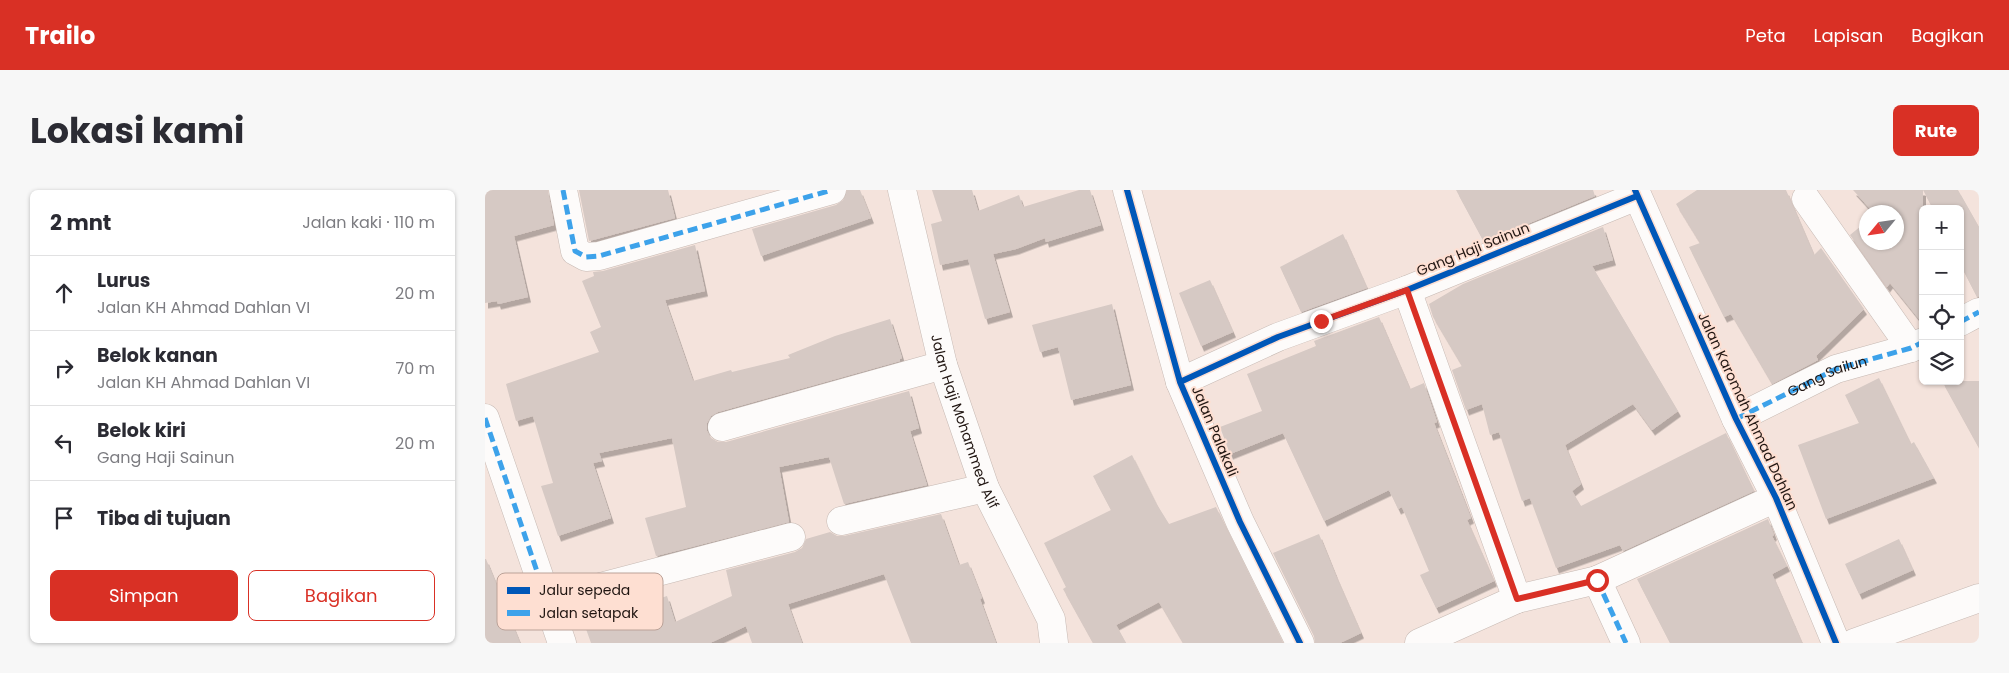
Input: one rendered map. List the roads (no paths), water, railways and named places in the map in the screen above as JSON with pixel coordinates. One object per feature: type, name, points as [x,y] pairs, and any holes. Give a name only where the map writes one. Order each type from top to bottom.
[{"type":"street","points":[[563,190],[575,251],[586,257],[599,256],[832,190]]},
{"type":"street","name":"Jalan Haji Mohammed Alif","points":[[903,190],[943,364],[985,488],[1051,619],[1054,643]]},
{"type":"street","name":"Jalan Palakali","points":[[1127,190],[1180,382],[1240,522],[1300,643]]},
{"type":"street","name":"Gang Haji Sainun","points":[[1180,382],[1278,337],[1407,290],[1636,193]]},
{"type":"street","name":"Jalan Karomah Ahmad Dahlan","points":[[1636,193],[1736,419],[1776,498],[1836,643]]},
{"type":"street","points":[[1806,200],[1917,345]]},
{"type":"street","points":[[1407,290],[1517,599]]},
{"type":"street","points":[[1964,320],[1979,312]]},
{"type":"street","name":"Gang Sailun","points":[[1736,419],[1836,369],[1917,345]]},
{"type":"street","points":[[722,427],[943,364]]},
{"type":"street","points":[[485,418],[538,573]]},
{"type":"street","points":[[841,521],[985,488]]},
{"type":"street","points":[[1419,643],[1517,599],[1597,580],[1776,498]]},
{"type":"street","points":[[654,573],[791,537]]},
{"type":"street","points":[[1597,580],[1626,643]]},
{"type":"street","points":[[1854,643],[1979,598]]},
{"type":"street","points":[[557,630],[562,643]]}]
